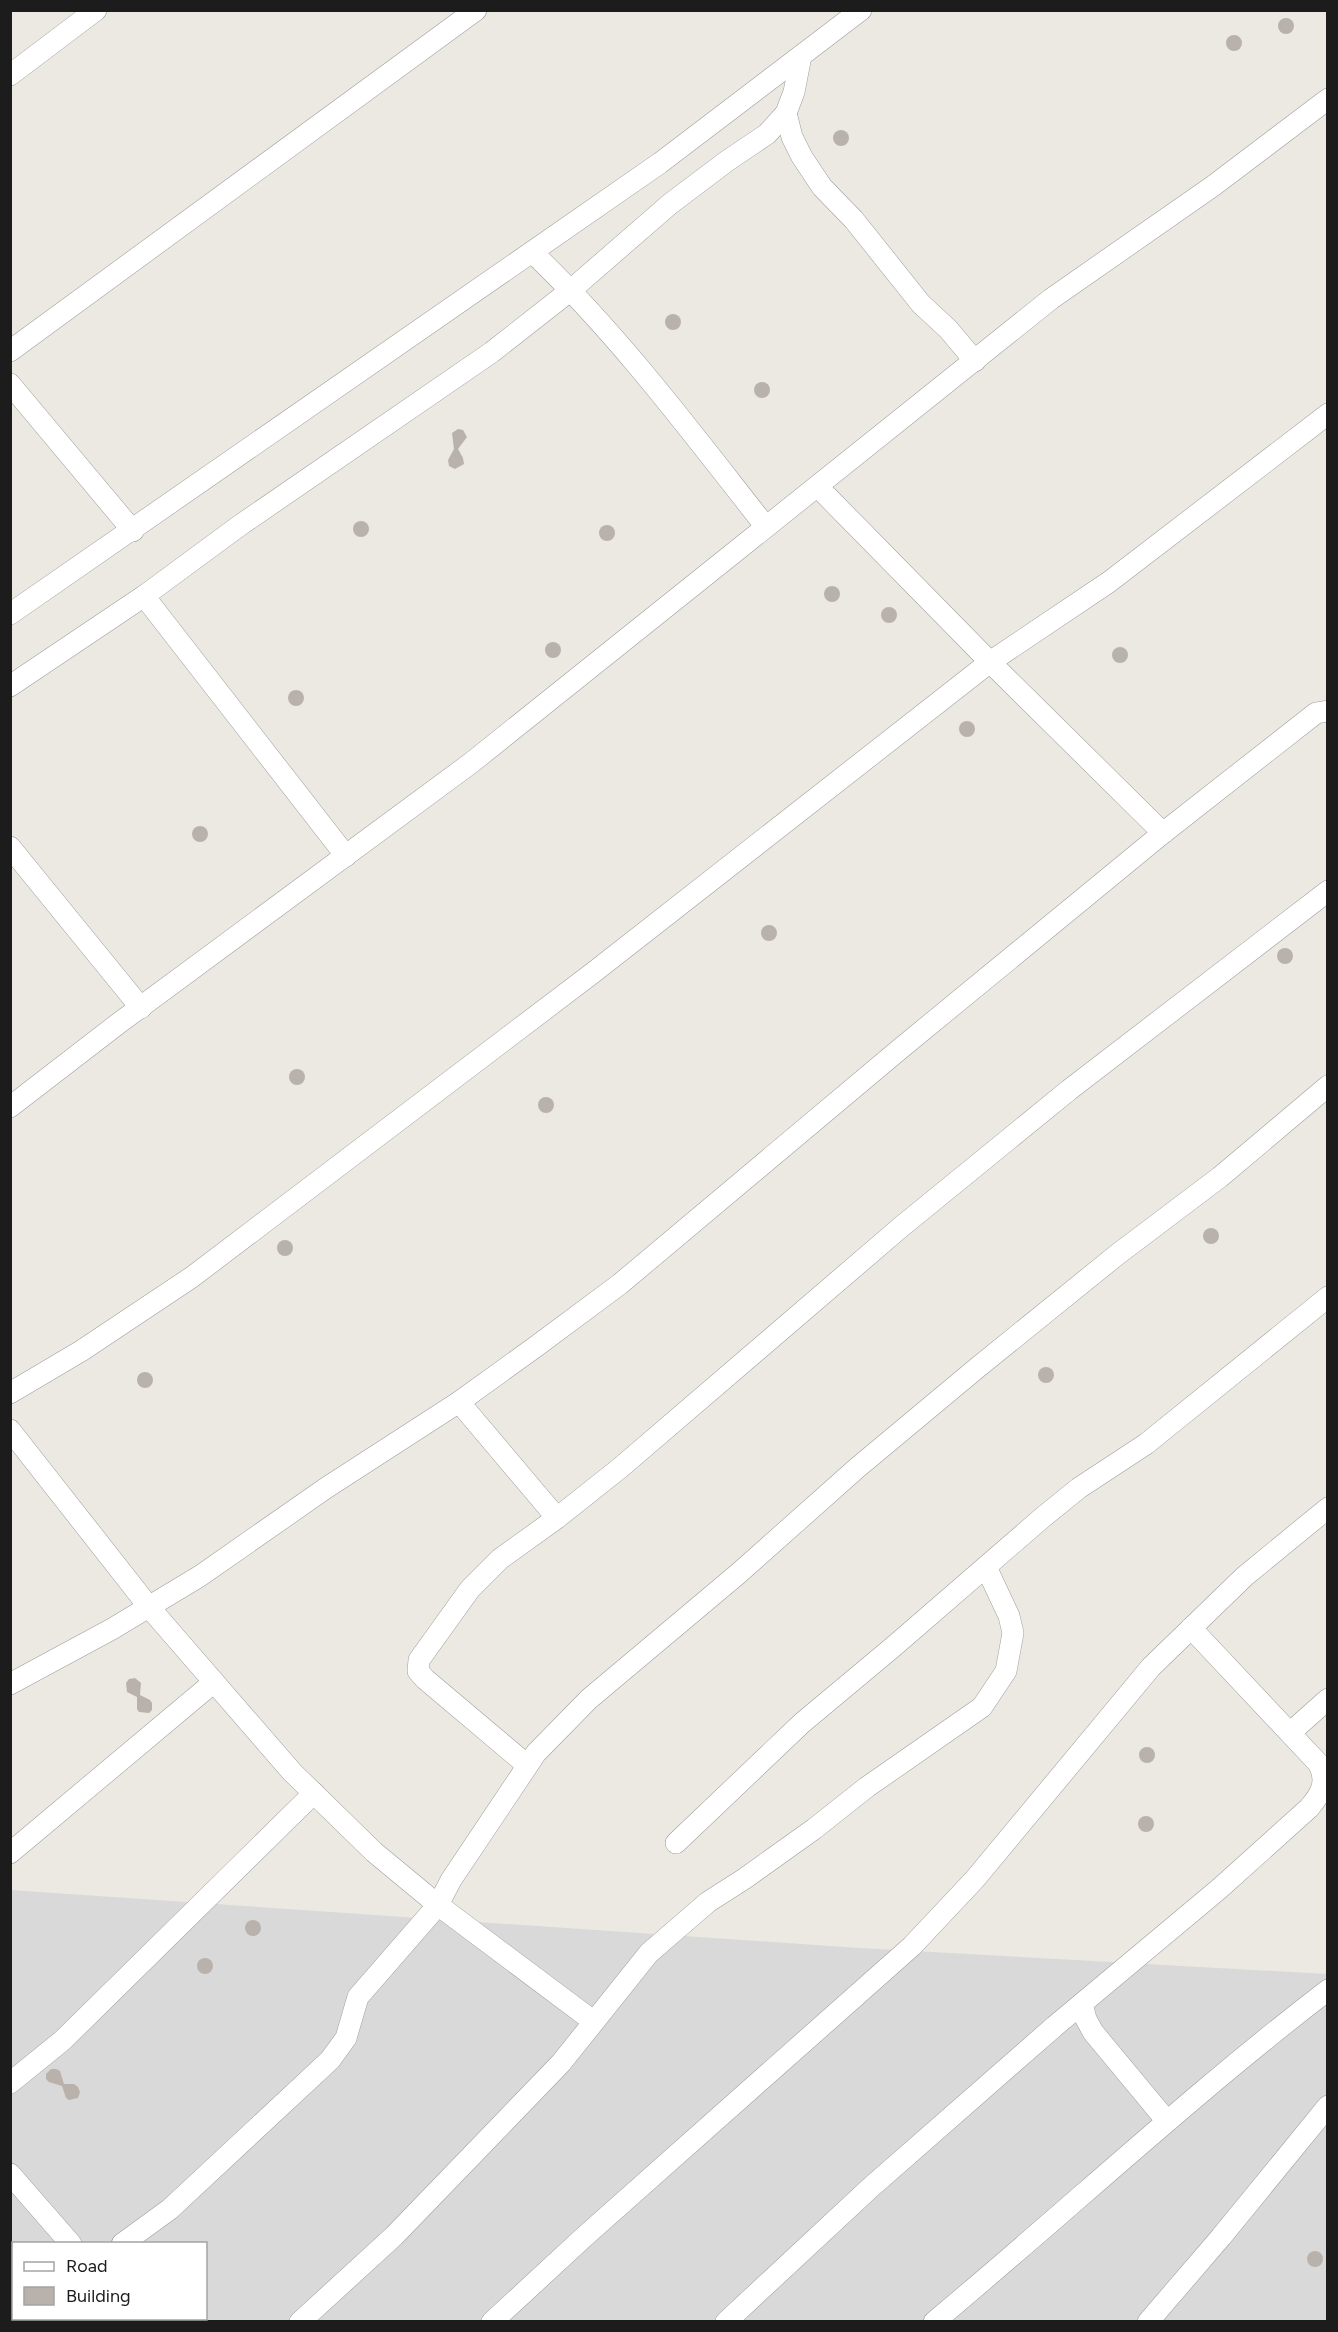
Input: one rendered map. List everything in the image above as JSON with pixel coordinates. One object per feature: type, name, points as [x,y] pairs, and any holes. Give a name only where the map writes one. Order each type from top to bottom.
[{"type":"street","points":[[10,75],[96,10]]},
{"type":"street","points":[[10,351],[476,10]]},
{"type":"street","points":[[10,614],[133,531],[660,163],[801,56],[850,14]]},
{"type":"street","points":[[10,686],[144,596],[239,526],[492,352],[571,290],[670,204],[767,134],[786,112],[794,92],[801,56]]},
{"type":"street","points":[[10,1107],[471,763],[1051,299],[1213,186],[1328,99]]},
{"type":"street","points":[[786,112],[792,137],[822,187],[854,220],[921,304],[948,329],[975,361]]},
{"type":"street","points":[[532,252],[571,290],[631,357],[766,527]]},
{"type":"street","points":[[10,384],[133,531]]},
{"type":"street","points":[[10,1393],[88,1347],[192,1277],[584,980],[990,662],[1109,582],[1328,414]]},
{"type":"street","points":[[818,487],[1163,833]]},
{"type":"street","points":[[144,596],[346,856]]},
{"type":"street","points":[[10,1684],[200,1576],[326,1488],[459,1402],[620,1284],[900,1048],[1163,833],[1316,713],[1328,711]]},
{"type":"street","points":[[10,847],[141,1008]]},
{"type":"street","points":[[527,1765],[424,1679],[418,1671],[418,1665],[451,1614],[478,1581],[500,1559],[557,1518],[628,1460],[936,1198],[1069,1090],[1328,891]]},
{"type":"street","points":[[125,2242],[170,2209],[330,2060],[346,2038],[358,1997],[438,1905],[451,1880],[527,1765],[544,1743],[588,1699],[739,1573],[857,1468],[1118,1254],[1220,1177],[1328,1086]]},
{"type":"street","points":[[676,1844],[802,1723],[1079,1488],[1146,1444],[1328,1298]]},
{"type":"street","points":[[459,1402],[557,1518]]},
{"type":"street","points":[[10,1430],[149,1607],[292,1772],[374,1852],[438,1905],[593,2021]]},
{"type":"street","points":[[492,2322],[576,2244],[912,1946],[975,1879],[1151,1667],[1245,1576],[1328,1508]]},
{"type":"street","points":[[300,2322],[394,2236],[561,2063],[649,1953],[708,1902],[982,1707],[1006,1671],[1013,1633],[1009,1616],[986,1567]]},
{"type":"street","points":[[726,2322],[870,2188],[1082,2004],[1219,1889],[1309,1808],[1320,1795],[1324,1783],[1323,1772],[1318,1763],[1191,1628]]},
{"type":"street","points":[[10,1853],[214,1682]]},
{"type":"street","points":[[1291,1732],[1328,1700]]},
{"type":"street","points":[[10,2083],[63,2040],[314,1793]]},
{"type":"street","points":[[934,2322],[1166,2120],[1271,2033],[1328,1990]]},
{"type":"street","points":[[1082,2004],[1093,2032],[1166,2120]]},
{"type":"street","points":[[1148,2322],[1328,2106]]},
{"type":"street","points":[[10,2174],[69,2242]]},
{"type":"shaded area","points":[[10,1890],[859,1948],[1327,1974],[1327,2321],[11,2321]]},
{"type":"building","points":[[1286,18],[1292,20],[1294,26],[1292,32],[1286,34],[1280,32],[1278,26],[1280,20]]},
{"type":"building","points":[[1234,35],[1240,37],[1242,43],[1240,49],[1234,51],[1228,49],[1226,43],[1228,37]]},
{"type":"building","points":[[841,130],[847,132],[849,138],[847,144],[841,146],[835,144],[833,138],[835,132]]},
{"type":"building","points":[[673,314],[679,316],[681,322],[679,328],[673,330],[667,328],[665,322],[667,316]]},
{"type":"building","points":[[762,382],[768,384],[770,390],[768,396],[762,398],[756,396],[754,390],[756,384]]},
{"type":"building","points":[[458,429],[463,430],[467,437],[458,449],[464,464],[455,469],[449,466],[448,460],[454,449],[452,433]]},
{"type":"building","points":[[361,521],[367,523],[369,529],[367,535],[361,537],[355,535],[353,529],[355,523]]},
{"type":"building","points":[[607,525],[613,527],[615,533],[613,539],[607,541],[601,539],[599,533],[601,527]]},
{"type":"building","points":[[832,586],[838,588],[840,594],[838,600],[832,602],[826,600],[824,594],[826,588]]},
{"type":"building","points":[[889,607],[895,609],[897,615],[895,621],[889,623],[883,621],[881,615],[883,609]]},
{"type":"building","points":[[553,642],[559,644],[561,650],[559,656],[553,658],[547,656],[545,650],[547,644]]},
{"type":"building","points":[[1120,647],[1126,649],[1128,655],[1126,661],[1120,663],[1114,661],[1112,655],[1114,649]]},
{"type":"building","points":[[296,690],[302,692],[304,698],[302,704],[296,706],[290,704],[288,698],[290,692]]},
{"type":"building","points":[[967,721],[973,723],[975,729],[973,735],[967,737],[961,735],[959,729],[961,723]]},
{"type":"building","points":[[200,826],[206,828],[208,834],[206,840],[200,842],[194,840],[192,834],[194,828]]},
{"type":"building","points":[[769,925],[775,927],[777,933],[775,939],[769,941],[763,939],[761,933],[763,927]]},
{"type":"building","points":[[1285,948],[1291,950],[1293,956],[1291,962],[1285,964],[1279,962],[1277,956],[1279,950]]},
{"type":"building","points":[[297,1069],[303,1071],[305,1077],[303,1083],[297,1085],[291,1083],[289,1077],[291,1071]]},
{"type":"building","points":[[546,1097],[552,1099],[554,1105],[552,1111],[546,1113],[540,1111],[538,1105],[540,1099]]},
{"type":"building","points":[[1211,1228],[1217,1230],[1219,1236],[1217,1242],[1211,1244],[1205,1242],[1203,1236],[1205,1230]]},
{"type":"building","points":[[285,1240],[291,1242],[293,1248],[291,1254],[285,1256],[279,1254],[277,1248],[279,1242]]},
{"type":"building","points":[[1046,1367],[1052,1369],[1054,1375],[1052,1381],[1046,1383],[1040,1381],[1038,1375],[1040,1369]]},
{"type":"building","points":[[145,1372],[151,1374],[153,1380],[151,1386],[145,1388],[139,1386],[137,1380],[139,1374]]},
{"type":"building","points":[[135,1678],[141,1683],[140,1695],[152,1703],[152,1710],[149,1713],[139,1712],[137,1697],[127,1692],[126,1683],[129,1679]]},
{"type":"building","points":[[1147,1747],[1153,1749],[1155,1755],[1153,1761],[1147,1763],[1141,1761],[1139,1755],[1141,1749]]},
{"type":"building","points":[[1146,1816],[1152,1818],[1154,1824],[1152,1830],[1146,1832],[1140,1830],[1138,1824],[1140,1818]]},
{"type":"building","points":[[250,1920],[256,1920],[261,1928],[259,1934],[250,1936],[245,1931],[245,1925]]},
{"type":"building","points":[[205,1958],[211,1960],[213,1966],[211,1972],[205,1974],[199,1972],[197,1966],[199,1960]]},
{"type":"building","points":[[51,2069],[60,2071],[64,2084],[74,2084],[78,2087],[80,2092],[78,2098],[69,2100],[62,2086],[46,2079],[46,2074]]},
{"type":"building","points":[[1315,2251],[1321,2253],[1323,2259],[1321,2265],[1315,2267],[1309,2265],[1307,2259],[1309,2253]]}]
